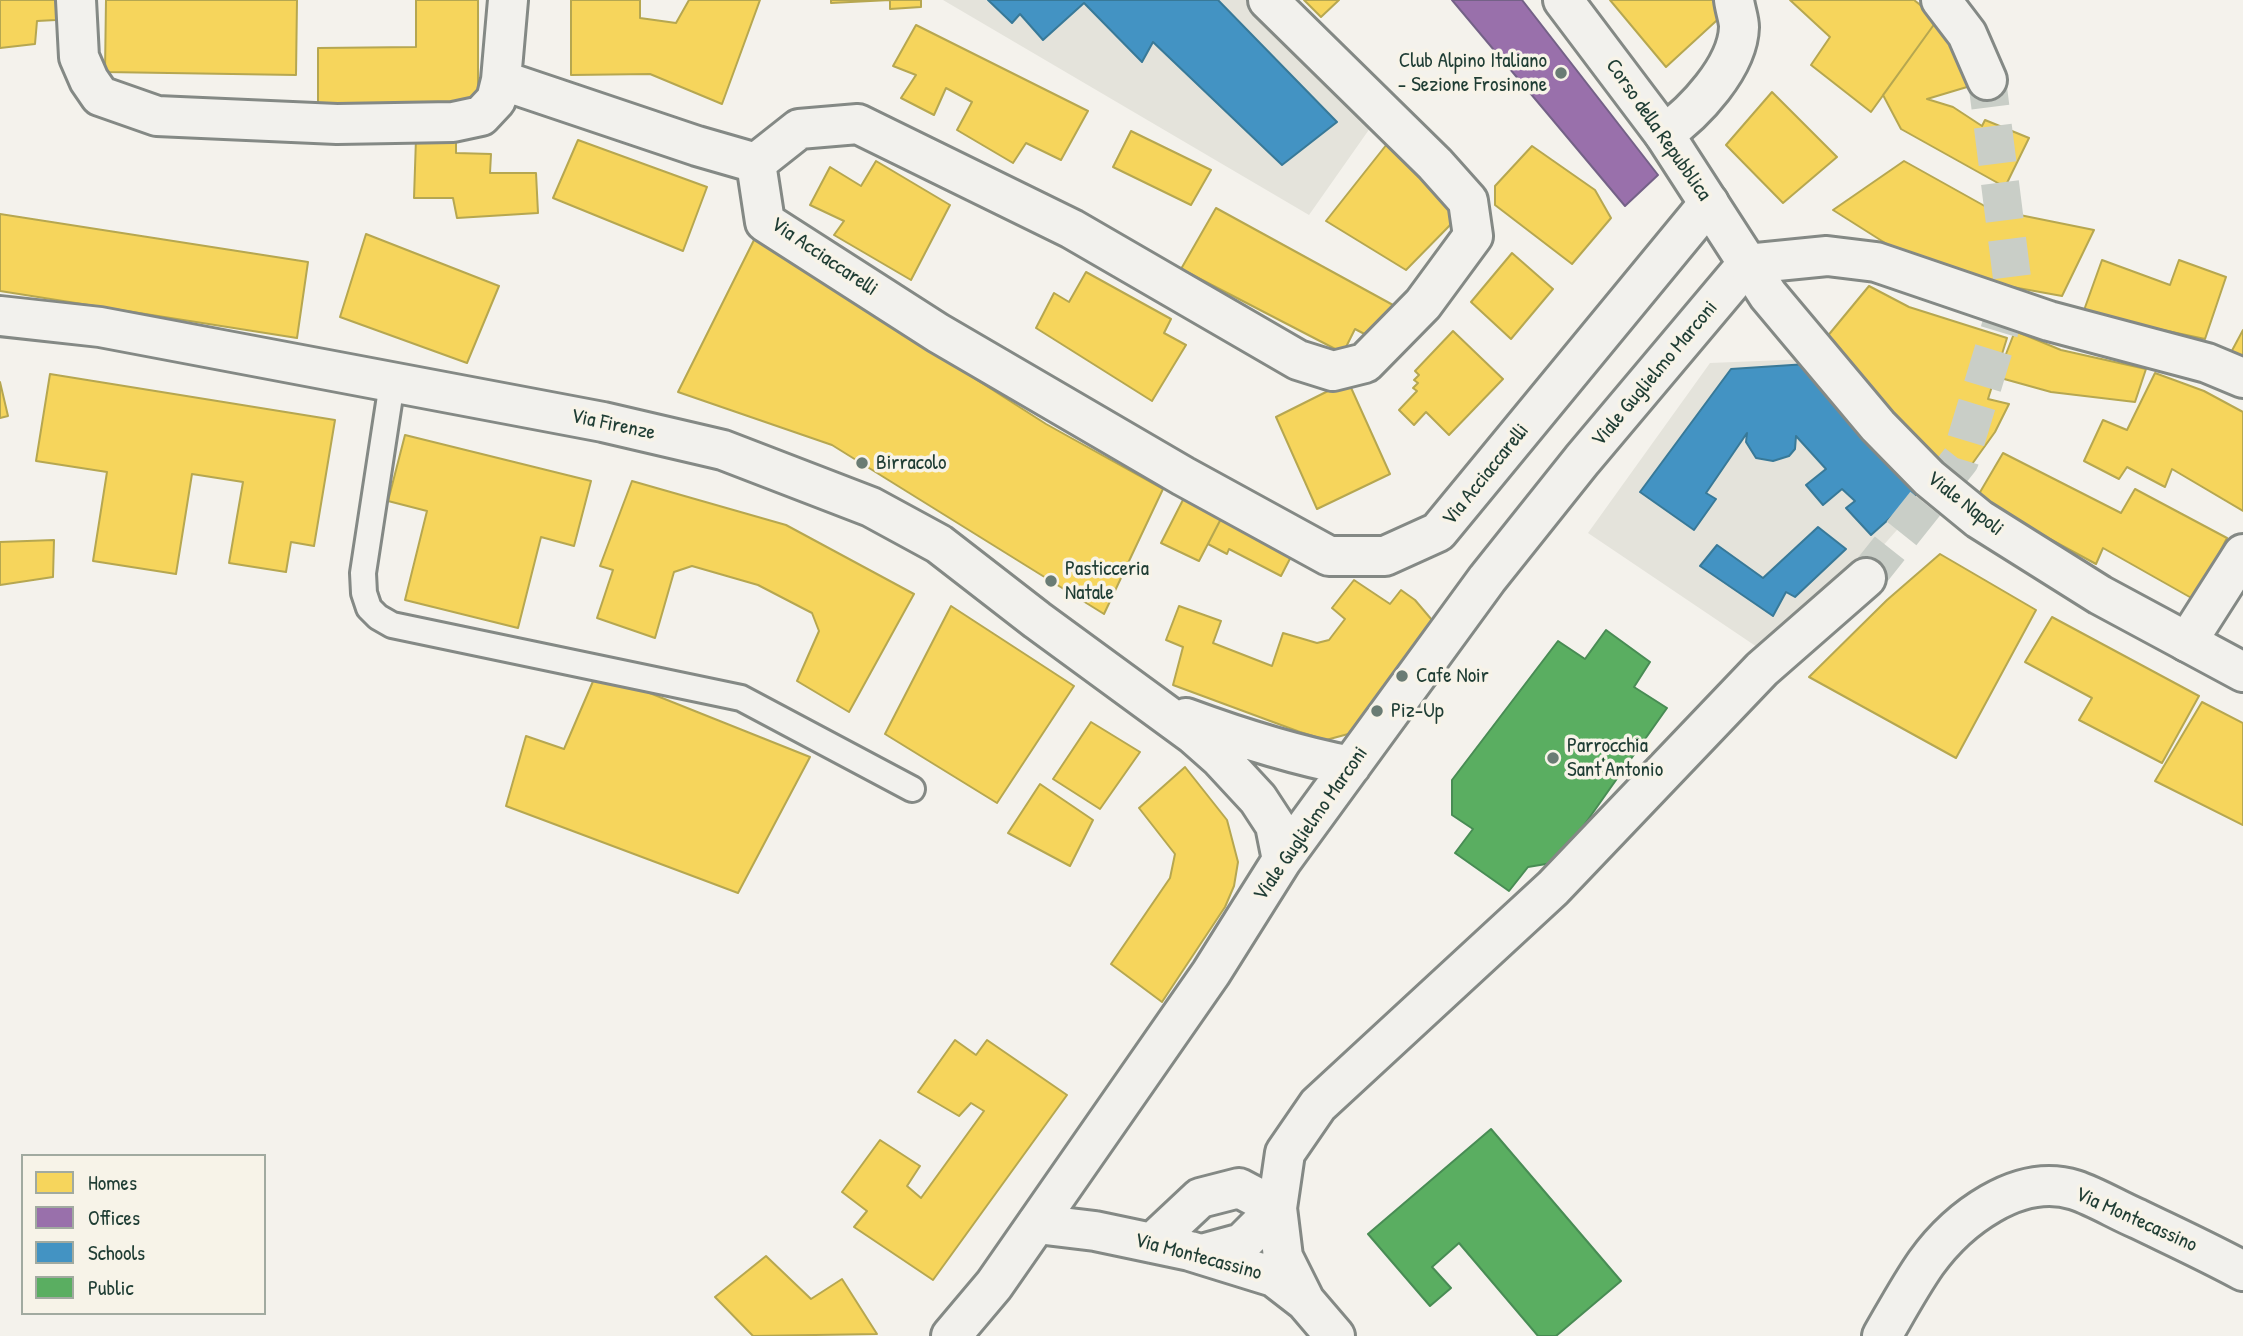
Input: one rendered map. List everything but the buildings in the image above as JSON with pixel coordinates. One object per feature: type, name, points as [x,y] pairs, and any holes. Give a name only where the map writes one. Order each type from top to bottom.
[{"type":"street","points":[[76,0],[79,57],[100,96],[157,116],[337,124],[453,122],[481,116],[496,100],[501,80],[508,0]]},
{"type":"street","points":[[501,80],[756,163],[800,129],[858,124],[1072,229],[1298,360],[1333,371],[1365,363],[1423,303],[1473,236],[1468,201],[1435,164],[1268,0]]},
{"type":"street","name":"Corso della Repubblica","points":[[1563,0],[1664,134],[1747,264]]},
{"type":"street","points":[[1664,134],[1683,120],[1703,99],[1733,52],[1739,28],[1734,0]]},
{"type":"street","points":[[1941,0],[1967,34],[1987,80]]},
{"type":"street","name":"Via Acciaccarelli","points":[[756,163],[765,222],[938,333],[1183,476],[1329,556],[1385,556],[1438,532],[1709,203]]},
{"type":"street","points":[[1747,264],[1827,256],[1876,262],[2049,321],[2207,363],[2243,378]]},
{"type":"street","name":"Viale Napoli","points":[[1747,264],[1768,295],[1870,416],[1929,478],[1979,519],[2100,595],[2243,672]]},
{"type":"street","name":"Viale Guglielmo Marconi","points":[[951,1336],[994,1285],[1211,973],[1282,860],[1487,579],[1582,460],[1747,264]]},
{"type":"street","name":"Via Firenze","points":[[0,316],[100,327],[603,422],[723,450],[871,507],[939,544],[1157,708]]},
{"type":"street","points":[[2187,642],[2243,554]]},
{"type":"street","points":[[1306,1300],[1283,1257],[1277,1208],[1284,1153],[1318,1105],[1553,888],[1762,669],[1866,578]]},
{"type":"street","points":[[1157,708],[1263,745],[1310,758],[1351,765]]},
{"type":"street","points":[[1157,708],[1220,758],[1258,799],[1275,825],[1282,860]]},
{"type":"street","name":"Via Montecassino","points":[[1882,1336],[1926,1263],[1953,1233],[1985,1206],[2016,1192],[2045,1187],[2073,1190],[2199,1247],[2243,1271]]},
{"type":"street","points":[[1152,1243],[1200,1198],[1239,1188],[1277,1208]]},
{"type":"street","points":[[1202,1254],[1242,1243],[1277,1208]]},
{"type":"street","name":"Via Montecassino","points":[[1037,1223],[1202,1254],[1273,1277],[1306,1300],[1335,1336]]},
{"type":"lane","points":[[392,383],[363,573],[364,593],[369,608],[378,617],[392,625],[424,633],[582,663],[741,698],[912,789]]},
{"type":"shaded area","points":[[943,0],[1286,0],[1387,104],[1309,215]]},
{"type":"shaded area","points":[[1808,359],[1927,496],[1850,583],[1763,651],[1588,533],[1710,363]]},
{"type":"tunnel","points":[[1866,578],[1960,460],[2013,286],[1987,80]]},
{"type":"place","name":"Club Alpino Italiano - Sezione Frosinone","points":[[1561,73]]},
{"type":"place","name":"Birracolo","points":[[862,463]]},
{"type":"place","name":"Pasticceria Natale","points":[[1051,581]]},
{"type":"place","name":"Cafe Noir","points":[[1402,676]]},
{"type":"place","name":"Piz-Up","points":[[1377,711]]},
{"type":"place","name":"Parrocchia Sant'Antonio","points":[[1553,758]]}]
